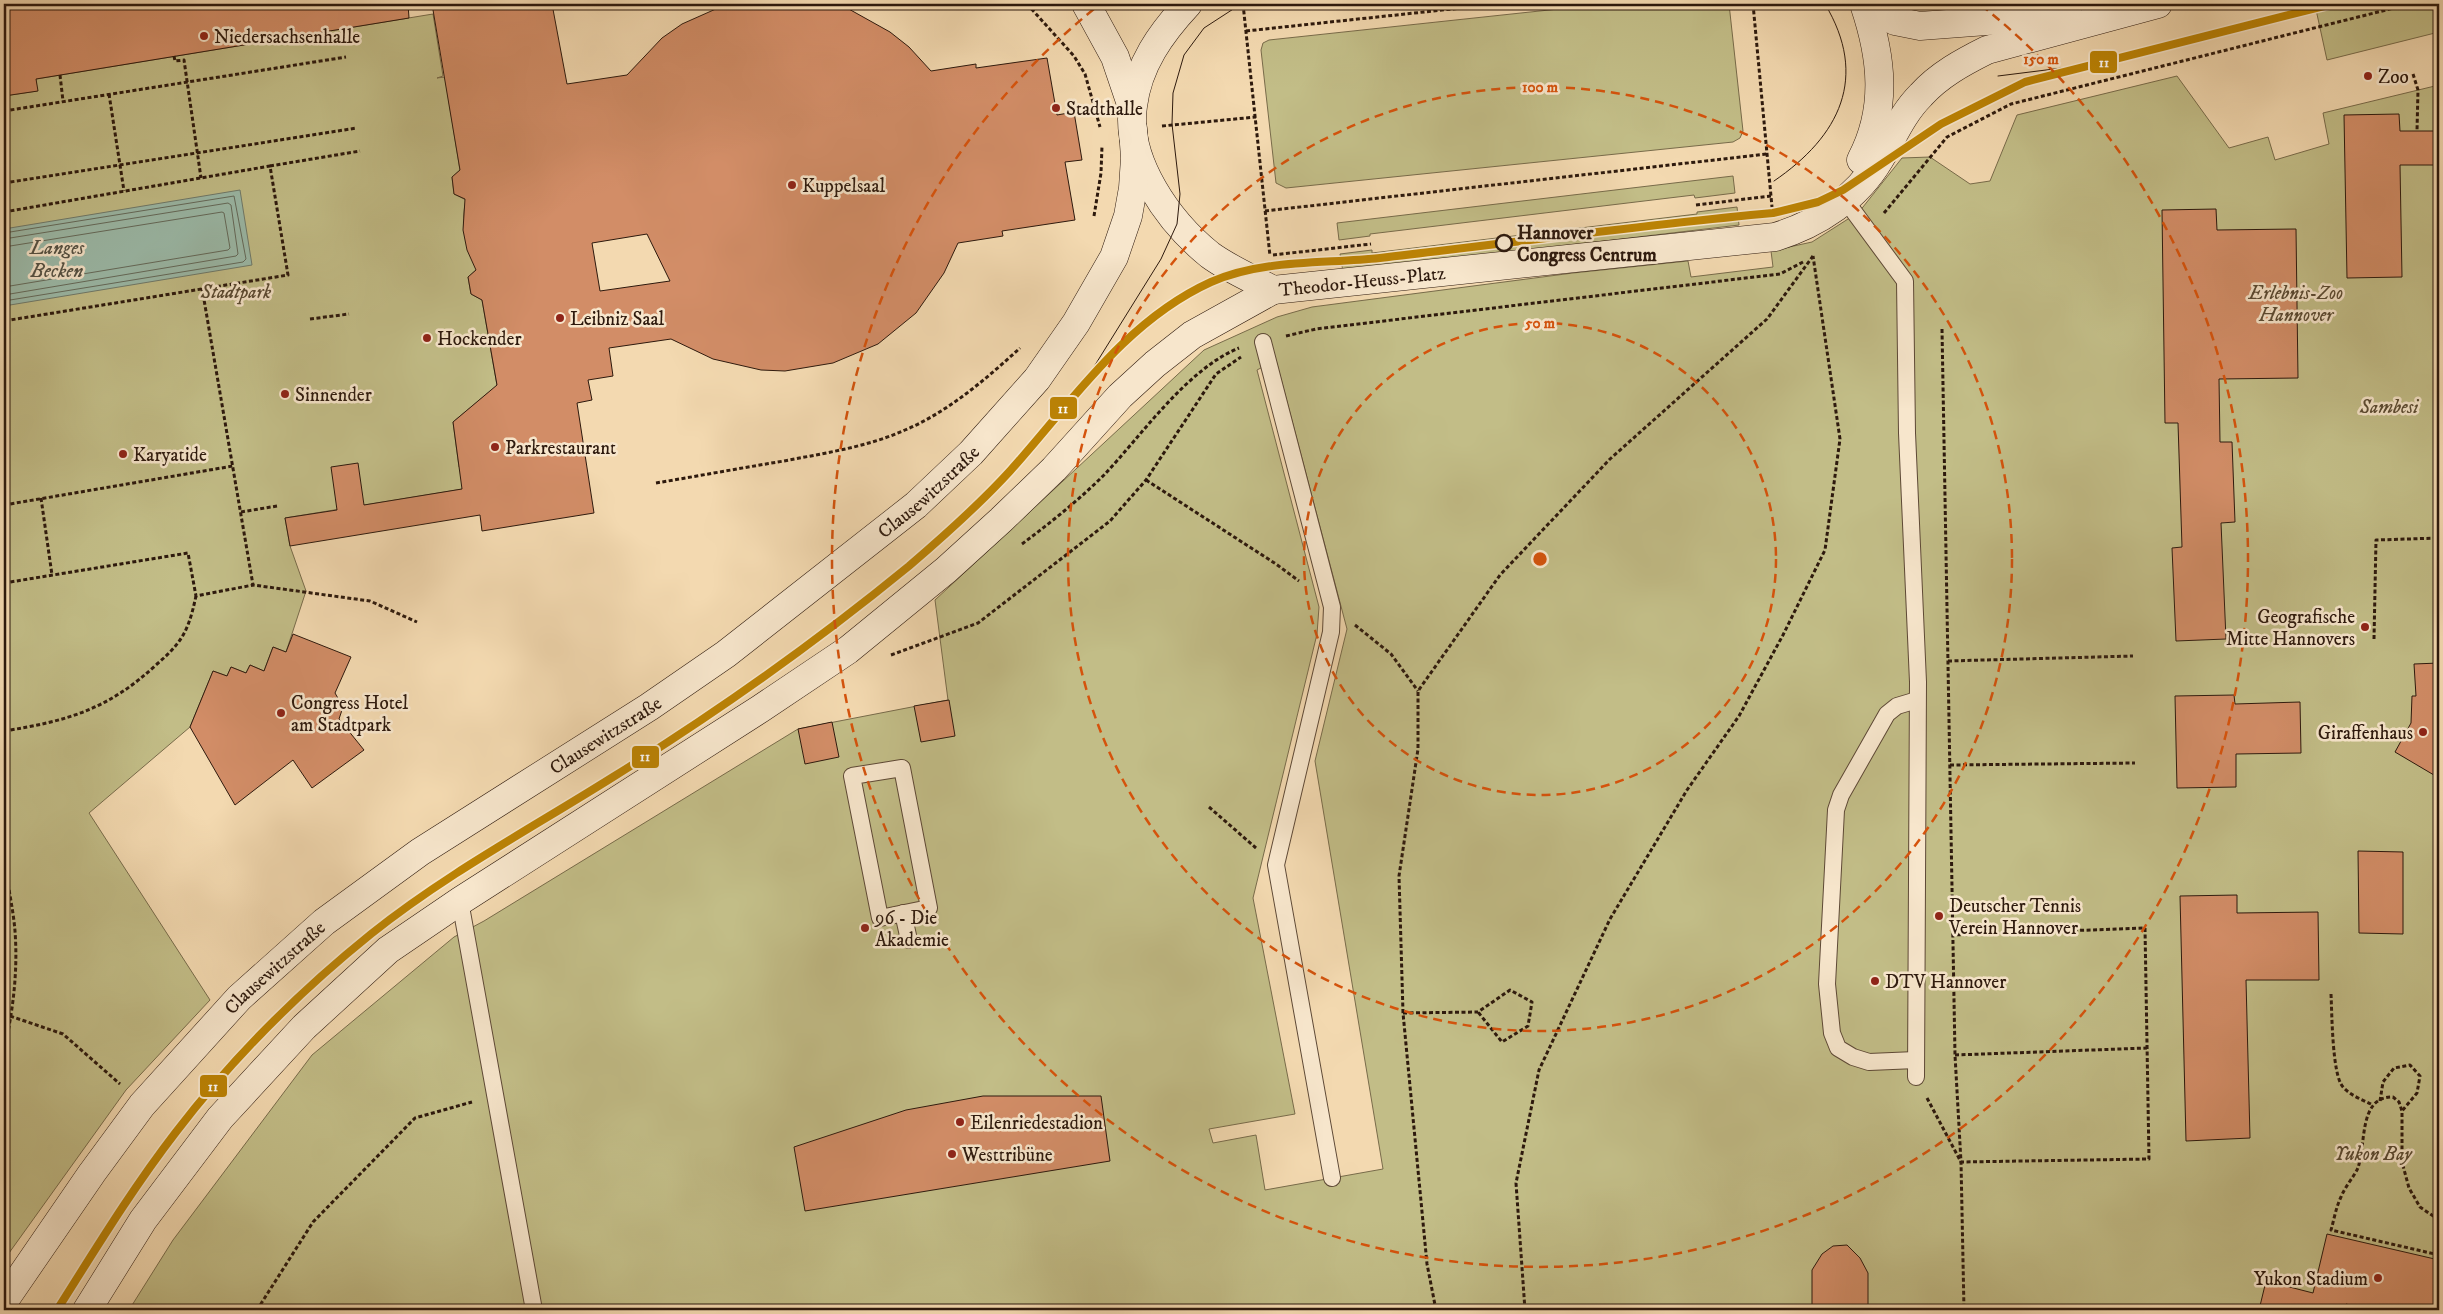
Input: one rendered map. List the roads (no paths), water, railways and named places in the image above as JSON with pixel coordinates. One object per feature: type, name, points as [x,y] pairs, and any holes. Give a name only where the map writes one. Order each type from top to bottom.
[{"type":"street","points":[[1086,4],[1115,57],[1133,118]]},
{"type":"street","name":"Theodor-Heuss-Platz","points":[[1188,4],[1156,42],[1137,84],[1133,118],[1140,158],[1149,182],[1177,224],[1211,255],[1273,290],[1775,237],[1794,231],[1846,200],[1873,170],[1904,115],[1921,94],[1963,62],[1987,50],[2132,10]]},
{"type":"street","name":"Theodor-Heuss-Platz","points":[[1864,4],[1895,21],[1920,26],[2132,10]]},
{"type":"street","name":"Theodor-Heuss-Platz","points":[[1810,223],[1823,212],[1850,180],[1867,149],[1878,112],[1881,88],[1879,56],[1864,4]]},
{"type":"street","points":[[2132,10],[2158,4]]},
{"type":"street","name":"Clausewitzstraße","points":[[4,1301],[92,1173],[142,1105],[239,998],[324,922],[420,852],[649,707],[726,654],[916,505],[971,453],[1037,379],[1081,315],[1114,257],[1128,216],[1133,188],[1135,158],[1133,118]]},
{"type":"street","points":[[87,1310],[143,1220],[226,1111],[304,1027],[388,950],[460,901],[760,709],[848,650],[933,581],[1001,520],[1054,469],[1120,396],[1155,364],[1192,335],[1273,290]]},
{"type":"lane","points":[[1846,200],[1905,281],[1907,433],[1917,700],[1916,1077]]},
{"type":"lane","points":[[1270,340],[1332,607],[1331,632],[1276,864],[1332,1178]]},
{"type":"lane","points":[[1916,1060],[1869,1062],[1853,1057],[1838,1048],[1832,1034],[1827,984],[1834,827],[1841,795],[1887,714],[1896,706],[1917,700]]},
{"type":"lane","points":[[902,768],[929,908],[904,913],[880,918],[852,776],[902,768]]},
{"type":"lane","points":[[460,901],[534,1310]]},
{"type":"lane","points":[[904,913],[909,940]]},
{"type":"water","name":"Langes Becken","points":[[240,190],[252,265],[4,306],[4,229]]},
{"type":"tram line","points":[[1082,386],[1161,259],[1177,224],[1180,194],[1172,124],[1173,93],[1184,55],[1204,28],[1241,4]]},
{"type":"tram line","points":[[1774,181],[1816,145],[1831,124],[1841,103],[1846,80],[1845,56],[1838,31],[1825,4]]},
{"type":"tram line","points":[[1998,76],[2094,64]]},
{"type":"place","name":"Niedersachsenhalle","points":[[204,36]]},
{"type":"place","name":"Zoo","points":[[2368,76]]},
{"type":"place","name":"Stadthalle","points":[[1056,108]]},
{"type":"place","name":"Kuppelsaal","points":[[792,185]]},
{"type":"place","name":"Hannover Congress Centrum","points":[[1504,243]]},
{"type":"place","name":"Leibniz Saal","points":[[560,318]]},
{"type":"place","name":"Hockender","points":[[427,338]]},
{"type":"place","name":"Sinnender","points":[[285,394]]},
{"type":"place","name":"Parkrestaurant","points":[[495,447]]},
{"type":"place","name":"Karyatide","points":[[123,454]]},
{"type":"place","name":"Geografische Mitte Hannovers","points":[[2365,627]]},
{"type":"place","name":"Congress Hotel am Stadtpark","points":[[281,713]]},
{"type":"place","name":"Giraffenhaus","points":[[2423,732]]},
{"type":"place","name":"Deutscher Tennis Verein Hannover","points":[[1939,916]]},
{"type":"place","name":"96 - Die Akademie","points":[[865,928]]},
{"type":"place","name":"DTV Hannover","points":[[1875,981]]},
{"type":"place","name":"Eilenriedestadion","points":[[960,1122]]},
{"type":"place","name":"Westtribüne","points":[[952,1154]]},
{"type":"place","name":"Yukon Stadium","points":[[2378,1278]]},
{"type":"park label","name":"Stadtpark","points":[[236,291]]},
{"type":"park label","name":"Erlebnis-Zoo Hannover","points":[[2296,303]]},
{"type":"park label","name":"Sambesi","points":[[2389,406]]},
{"type":"park label","name":"Yukon Bay","points":[[2373,1153]]}]
